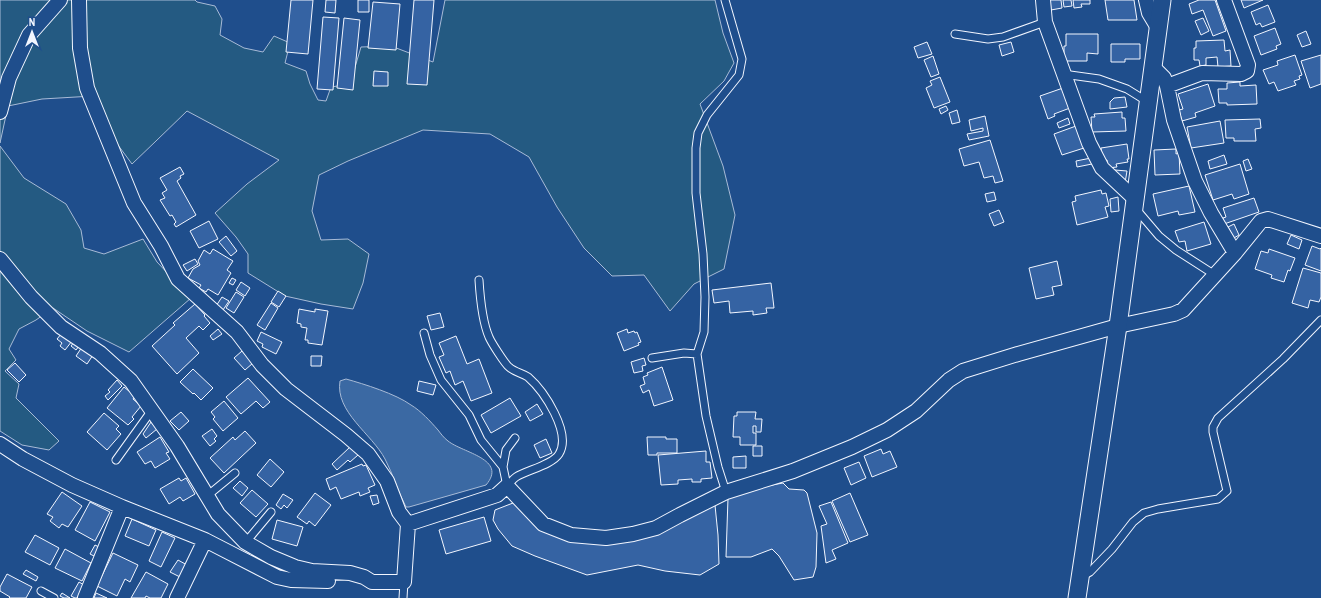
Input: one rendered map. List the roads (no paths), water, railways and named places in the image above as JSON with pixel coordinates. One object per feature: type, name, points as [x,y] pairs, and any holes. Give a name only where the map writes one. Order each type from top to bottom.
[{"type":"street","points":[[0,112],[9,78],[30,35],[60,0]]},
{"type":"street","points":[[0,444],[24,460],[72,485],[122,507],[205,540],[276,577],[291,580],[404,582],[408,524],[399,512],[387,481],[368,454],[346,435],[286,389],[262,365],[237,332],[178,279],[161,246],[134,203],[87,88],[80,48],[80,0]]},
{"type":"street","points":[[1043,0],[1045,22],[1089,143],[1102,168],[1134,203]]},
{"type":"street","points":[[1146,0],[1149,13],[1158,28]]},
{"type":"street","points":[[1077,598],[1118,326],[1162,0]]},
{"type":"street","points":[[1167,86],[1202,73],[1241,74],[1247,71],[1248,65],[1224,0]]},
{"type":"street","points":[[1153,67],[1164,78],[1167,86],[1174,120],[1195,180],[1211,213],[1235,253]]},
{"type":"street","points":[[408,524],[497,495],[507,486],[543,524],[571,535],[606,538],[633,534],[656,528],[726,492],[793,471],[852,447],[887,430],[916,411],[949,380],[963,371],[1118,326],[1174,314],[1183,310],[1235,253],[1261,221],[1268,219],[1321,236]]},
{"type":"street","points":[[0,259],[31,297],[61,327],[100,353],[131,381],[153,410],[177,446],[218,514],[245,542],[270,557],[295,567],[312,571],[350,573],[364,577],[372,582]]},
{"type":"street","points":[[85,598],[122,507]]},
{"type":"street","points":[[177,598],[205,540]]},
{"type":"lane","points":[[725,0],[742,59],[739,75],[707,115],[698,133],[696,148],[696,193],[703,254],[705,297],[704,332],[697,354],[706,416],[718,468],[726,492]]},
{"type":"lane","points":[[955,34],[988,39],[1003,37],[1045,22]]},
{"type":"lane","points":[[1063,74],[1099,79],[1127,89],[1148,102]]},
{"type":"lane","points":[[1134,203],[1160,236],[1176,250],[1215,275]]},
{"type":"lane","points":[[479,280],[481,308],[488,336],[508,367],[527,376],[545,395],[562,435],[562,447],[558,456],[516,477],[507,486]]},
{"type":"lane","points":[[1080,578],[1090,572],[1133,522],[1144,513],[1158,508],[1218,499],[1227,491],[1213,427],[1218,418],[1283,359],[1321,320]]},
{"type":"lane","points":[[424,334],[430,355],[441,380],[469,415],[480,440],[503,467]]},
{"type":"lane","points":[[652,358],[684,353],[697,354]]},
{"type":"lane","points":[[116,460],[153,410]]},
{"type":"lane","points":[[507,486],[503,467],[506,450],[515,438]]},
{"type":"lane","points":[[207,496],[235,473]]},
{"type":"lane","points":[[245,542],[271,512]]},
{"type":"lane","points":[[403,598],[404,582]]},
{"type":"lane","points":[[41,591],[54,598]]}]
